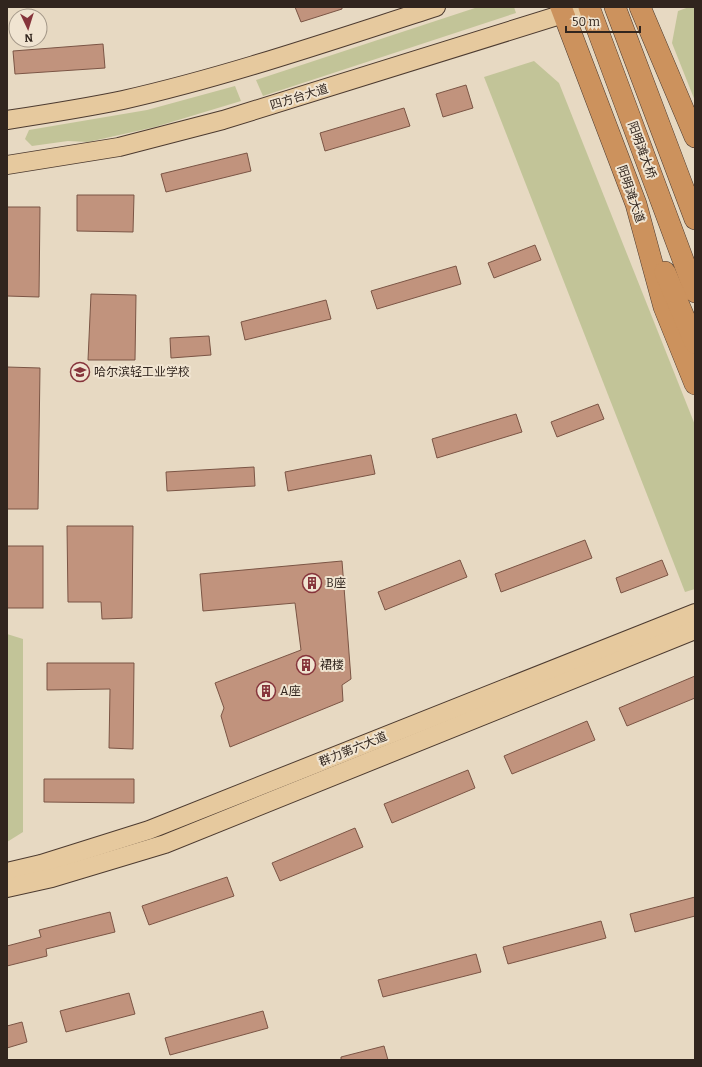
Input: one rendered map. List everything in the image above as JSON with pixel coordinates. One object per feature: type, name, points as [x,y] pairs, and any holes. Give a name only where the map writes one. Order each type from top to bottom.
[{"type":"highway","name":"阳明滩大桥","points":[[588,7],[687,297]]},
{"type":"highway","name":"阳明滩大桥","points":[[615,7],[695,219]]},
{"type":"highway","points":[[640,7],[695,147]]},
{"type":"highway","name":"阳明滩大道","points":[[562,11],[636,204],[664,307],[695,384]]},
{"type":"highway","points":[[677,98],[695,137]]},
{"type":"highway","points":[[636,204],[687,297],[695,343]]},
{"type":"main road","points":[[7,120],[62,112],[123,100],[197,81],[284,56],[436,7]]},
{"type":"main road","name":"四方台大道","points":[[7,165],[119,147],[224,120],[562,11],[588,7]]},
{"type":"main road","name":"群力第六大道","points":[[7,872],[41,864],[149,830],[695,613]]},
{"type":"main road","name":"群力第六大道","points":[[7,888],[52,878],[165,844],[695,630]]},
{"type":"green space","points":[[478,7],[514,7],[516,13],[263,96],[256,80]]},
{"type":"green space","points":[[689,7],[695,7],[695,101],[672,43],[678,11]]},
{"type":"green space","points":[[534,61],[559,83],[695,425],[695,589],[685,592],[484,77]]},
{"type":"green space","points":[[235,86],[241,101],[155,127],[88,142],[68,141],[32,146],[25,139],[29,130],[147,110]]},
{"type":"green space","points":[[7,634],[23,639],[23,832],[7,842]]},
{"type":"building","points":[[295,7],[342,7],[342,9],[301,22]]},
{"type":"building","points":[[103,44],[105,68],[15,74],[13,51]]},
{"type":"building","points":[[466,85],[473,108],[443,117],[436,94]]},
{"type":"building","points":[[404,108],[410,126],[325,151],[320,133]]},
{"type":"building","points":[[247,153],[251,171],[166,192],[161,174]]},
{"type":"building","points":[[77,195],[134,195],[133,232],[77,231]]},
{"type":"building","points":[[7,207],[40,207],[39,297],[7,296]]},
{"type":"building","points":[[535,245],[541,260],[494,278],[488,263]]},
{"type":"building","points":[[456,266],[461,284],[377,309],[371,291]]},
{"type":"building","points":[[91,294],[136,295],[135,360],[88,360]]},
{"type":"building","points":[[326,300],[331,319],[245,340],[241,322]]},
{"type":"building","points":[[209,336],[211,355],[171,358],[170,338]]},
{"type":"building","points":[[7,367],[40,368],[38,509],[7,509]]},
{"type":"building","points":[[598,404],[604,419],[557,437],[551,422]]},
{"type":"building","points":[[516,414],[522,432],[437,458],[432,439]]},
{"type":"building","points":[[371,455],[375,474],[288,491],[285,472]]},
{"type":"building","points":[[254,467],[255,486],[167,491],[166,472]]},
{"type":"building","points":[[67,526],[133,526],[132,618],[102,619],[101,602],[68,602]]},
{"type":"building","points":[[585,540],[592,558],[501,592],[495,574]]},
{"type":"building","points":[[7,546],[43,546],[43,608],[7,608]]},
{"type":"building","points":[[460,560],[467,577],[385,610],[378,592]]},
{"type":"building","points":[[662,560],[668,575],[621,593],[616,578]]},
{"type":"building","name":"裙楼","points":[[342,561],[351,679],[342,685],[343,701],[230,747],[221,716],[224,708],[215,683],[301,650],[295,603],[203,611],[200,574]]},
{"type":"building","points":[[47,663],[134,663],[133,749],[109,748],[110,689],[47,690]]},
{"type":"building","points":[[695,676],[695,698],[627,726],[619,708]]},
{"type":"building","points":[[587,721],[595,740],[512,774],[504,756]]},
{"type":"building","points":[[468,770],[475,788],[392,823],[384,804]]},
{"type":"building","points":[[44,779],[134,779],[134,803],[44,802]]},
{"type":"building","points":[[355,828],[363,847],[280,881],[272,863]]},
{"type":"building","points":[[227,877],[234,896],[149,925],[142,906]]},
{"type":"building","points":[[695,897],[695,916],[635,932],[630,914]]},
{"type":"building","points":[[110,912],[115,932],[46,949],[47,956],[7,966],[7,946],[41,937],[39,930]]},
{"type":"building","points":[[601,921],[606,938],[508,964],[503,947]]},
{"type":"building","points":[[476,954],[481,972],[383,997],[378,980]]},
{"type":"building","points":[[129,993],[135,1014],[66,1032],[60,1011]]},
{"type":"building","points":[[263,1011],[268,1028],[170,1055],[165,1038]]},
{"type":"building","points":[[22,1022],[27,1042],[7,1048],[7,1026]]},
{"type":"building","points":[[384,1046],[388,1060],[341,1060],[341,1057]]},
{"type":"place","name":"哈尔滨轻工业学校","points":[[80,372]]},
{"type":"place","name":"B座","points":[[312,583]]},
{"type":"place","name":"裙楼","points":[[306,665]]},
{"type":"place","name":"A座","points":[[266,691]]}]
